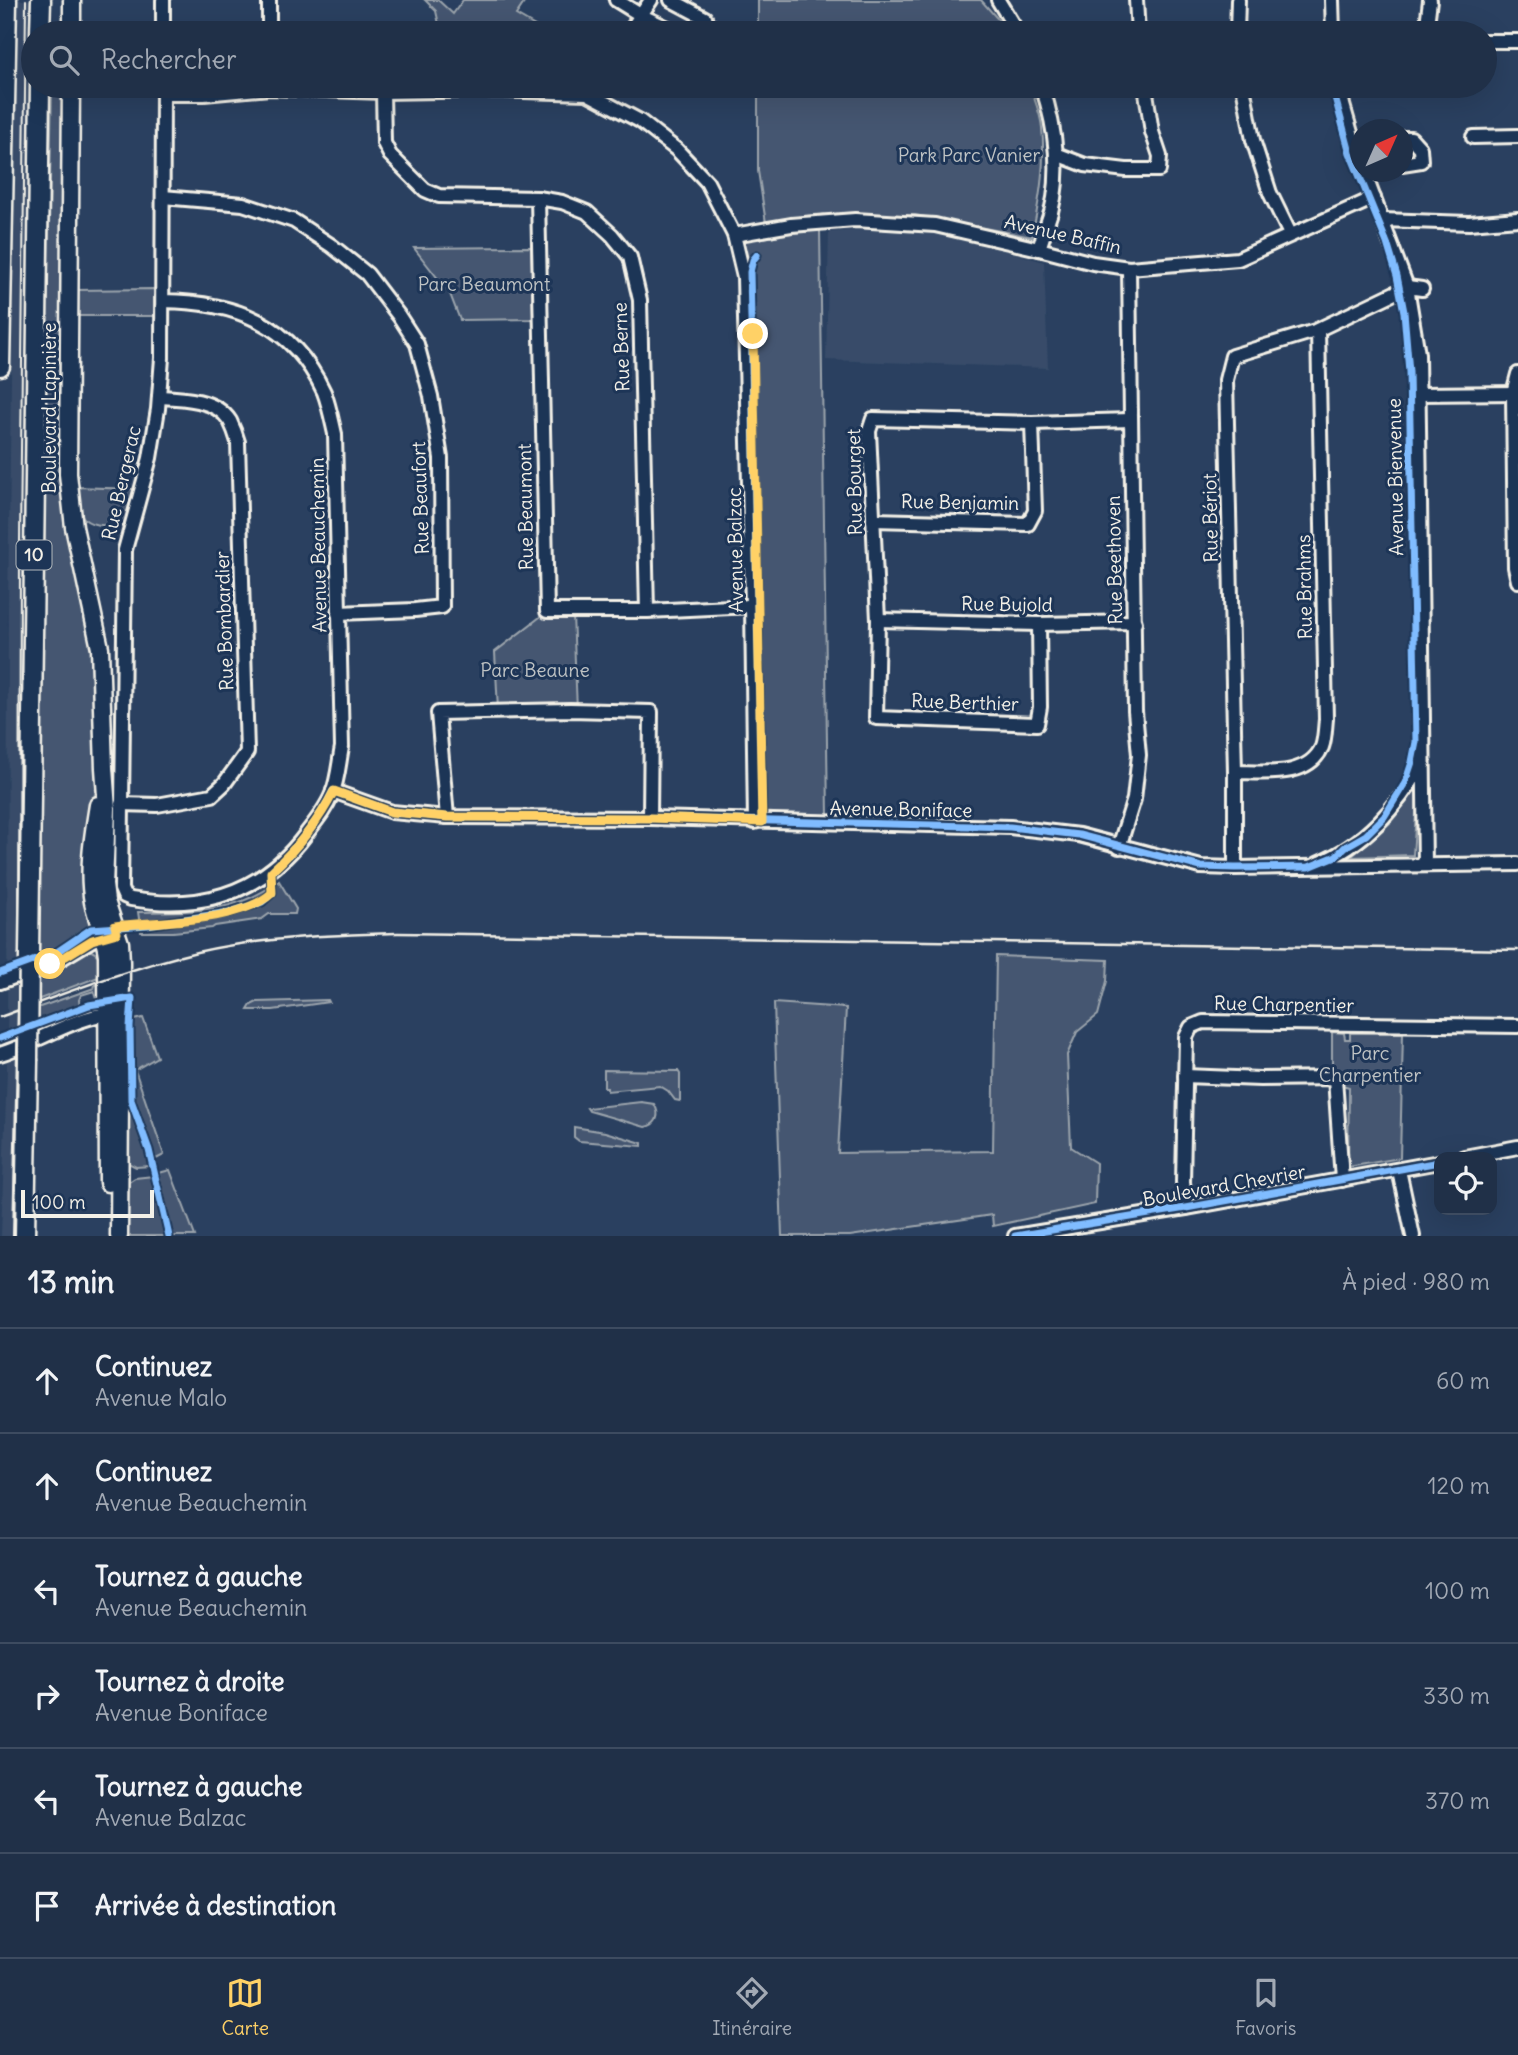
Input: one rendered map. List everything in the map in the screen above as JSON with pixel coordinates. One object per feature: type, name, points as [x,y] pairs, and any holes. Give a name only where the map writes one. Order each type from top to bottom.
[{"type":"highway","points":[[0,366],[7,0]]},
{"type":"highway","points":[[40,21],[41,0]]},
{"type":"highway","name":"10","points":[[25,1236],[40,98]]},
{"type":"main road","points":[[72,0],[72,21]]},
{"type":"main road","name":"Boulevard Lapinière","points":[[71,98],[68,474],[74,527],[100,648],[107,809],[104,885],[111,934],[121,962],[114,1012],[108,1236]]},
{"type":"main road","name":"Boulevard Lapinière","points":[[114,1012],[119,1236]]},
{"type":"street","points":[[163,0],[163,21]]},
{"type":"street","points":[[269,0],[269,21]]},
{"type":"street","points":[[616,0],[653,21]]},
{"type":"street","points":[[638,21],[651,0]]},
{"type":"street","points":[[671,0],[707,21]]},
{"type":"street","points":[[998,0],[1011,21]]},
{"type":"street","points":[[1136,0],[1137,21]]},
{"type":"street","points":[[1237,21],[1238,0]]},
{"type":"street","points":[[1332,0],[1333,21]]},
{"type":"street","points":[[1427,21],[1430,0]]},
{"type":"street","points":[[1497,41],[1518,41]]},
{"type":"street","name":"Rue Bergerac","points":[[131,899],[124,896],[121,889],[125,550],[148,467],[159,397],[163,302],[163,98]]},
{"type":"street","name":"Rue Berne","points":[[383,98],[384,143],[390,155],[425,190],[439,196],[538,198],[562,202],[587,212],[612,235],[630,257],[640,300],[648,611]]},
{"type":"street","name":"Avenue Balzac","points":[[603,98],[640,121],[677,150],[707,182],[734,235],[744,277],[755,822]]},
{"type":"street","points":[[1039,248],[1051,209],[1056,154],[1053,122],[1046,98]]},
{"type":"street","points":[[1056,154],[1084,165],[1126,170],[1159,170],[1160,156],[1152,132],[1147,98]]},
{"type":"street","points":[[1245,98],[1253,140],[1270,193],[1290,234]]},
{"type":"street","points":[[1342,98],[1350,123]]},
{"type":"street","points":[[1473,137],[1518,136]]},
{"type":"street","points":[[1413,140],[1420,148],[1421,161],[1413,162]]},
{"type":"street","name":"Avenue Bienvenue","points":[[1368,182],[1407,287],[1418,355],[1425,865]]},
{"type":"street","name":"Rue Beaufort","points":[[163,197],[243,204],[294,221],[367,274],[417,344],[431,396],[441,458],[442,607],[338,613]]},
{"type":"street","name":"Rue Beaumont","points":[[538,198],[547,611],[648,611],[752,606]]},
{"type":"street","name":"Avenue Baffin","points":[[734,235],[791,225],[855,220],[935,225],[1093,263],[1129,268],[1238,259],[1374,198]]},
{"type":"street","points":[[1382,220],[1469,223],[1518,219]]},
{"type":"street","name":"Rue Beethoven","points":[[1119,847],[1134,799],[1139,755],[1135,711],[1129,268]]},
{"type":"street","points":[[1407,287],[1422,289]]},
{"type":"street","name":"Rue Bériot","points":[[1235,869],[1226,380],[1232,356],[1318,330],[1407,287]]},
{"type":"street","name":"Avenue Beauchemin","points":[[131,899],[184,902],[206,900],[229,893],[271,872],[301,842],[322,814],[334,791],[342,747],[335,434],[325,395],[314,373],[285,337],[264,322],[233,310],[163,302]]},
{"type":"street","name":"Rue Brahms","points":[[1235,772],[1272,772],[1301,768],[1314,759],[1323,746],[1326,719],[1318,330]]},
{"type":"street","points":[[1518,374],[1515,393],[1515,567],[1518,580]]},
{"type":"street","points":[[1419,394],[1515,393]]},
{"type":"street","name":"Rue Bombardier","points":[[121,804],[157,805],[212,796],[247,752],[238,442],[229,420],[216,407],[183,399],[159,397]]},
{"type":"street","name":"Rue Bourget","points":[[876,718],[878,620],[869,430],[873,419],[1032,423],[1130,420]]},
{"type":"street","name":"Rue Benjamin","points":[[873,520],[1028,524],[1035,511],[1032,423]]},
{"type":"street","name":"Rue Bujold","points":[[878,620],[1039,624],[1135,622]]},
{"type":"street","name":"Rue Berthier","points":[[876,718],[1037,724],[1040,707],[1039,624]]},
{"type":"street","points":[[447,817],[438,713],[570,710],[651,712],[650,818]]},
{"type":"street","name":"Avenue Boniface","points":[[1309,867],[1336,856],[1365,836],[1389,814],[1423,763]]},
{"type":"street","name":"Avenue Boniface","points":[[334,791],[392,812],[447,817],[650,818],[1010,827],[1079,835],[1201,867],[1235,869],[1518,864]]},
{"type":"street","points":[[0,982],[57,961],[88,942],[111,934]]},
{"type":"street","points":[[0,1054],[80,1020],[114,1012]]},
{"type":"street","name":"Rue Charpentier","points":[[1186,1208],[1183,1182],[1186,1037],[1191,1027],[1203,1021],[1518,1026]]},
{"type":"street","points":[[1185,1076],[1335,1078],[1342,1180]]},
{"type":"street","points":[[1491,1152],[1518,1147]]},
{"type":"street","name":"Boulevard Chevrier","points":[[1015,1236],[1095,1229],[1186,1208],[1434,1163]]},
{"type":"street","points":[[1399,1170],[1413,1236]]},
{"type":"shaded area","points":[[16,0],[31,0],[31,21],[21,21],[21,98],[30,98],[18,1236],[1,1236],[7,1069],[8,608]]},
{"type":"shaded area","points":[[874,229],[922,232],[967,239],[1044,262],[1048,368],[826,360],[829,232]]},
{"type":"green space","points":[[425,0],[438,0],[453,14],[463,0],[526,0],[516,15],[526,21],[438,21],[436,11]]},
{"type":"green space","points":[[758,0],[981,0],[999,21],[758,21]]},
{"type":"green space","points":[[52,98],[65,98],[61,465],[92,635],[98,778],[92,809],[93,926],[54,951],[53,949],[38,956],[44,470],[47,469],[47,465],[44,465],[45,376],[50,375],[50,370],[46,370]]},
{"type":"green space","name":"Park Parc Vanier","points":[[758,98],[1034,98],[1042,128],[1041,183],[1032,237],[915,215],[812,215],[766,223],[758,171]]},
{"type":"green space","points":[[820,229],[828,817],[760,818],[747,272],[742,241]]},
{"type":"green space","name":"Parc Beaumont","points":[[531,247],[534,319],[460,320],[450,294],[414,248]]},
{"type":"green space","points":[[154,289],[154,316],[76,316],[76,290]]},
{"type":"green space","points":[[75,487],[134,489],[123,527],[87,521],[80,510]]},
{"type":"green space","name":"Parc Beaune","points":[[573,615],[577,709],[498,710],[495,652],[540,617]]},
{"type":"green space","points":[[1418,786],[1413,855],[1351,857],[1390,823]]},
{"type":"green space","points":[[279,881],[296,909],[295,914],[269,914],[262,919],[212,928],[141,932],[138,912],[211,909],[245,900]]},
{"type":"green space","points":[[88,950],[98,956],[101,976],[37,1000],[38,974],[56,968]]},
{"type":"green space","points":[[996,956],[1108,960],[1107,981],[1098,1015],[1077,1032],[1067,1055],[1071,1147],[1096,1163],[1095,1204],[993,1226],[992,1215],[850,1236],[782,1236],[774,1003],[846,1008],[838,1153],[993,1151]]},
{"type":"green space","points":[[99,984],[100,997],[96,1000],[94,991],[81,995],[80,1006],[37,1023],[37,1008]]},
{"type":"green space","points":[[257,1002],[329,1002],[273,1010],[248,1010]]},
{"type":"green space","points":[[143,1018],[157,1057],[135,1070],[164,1155],[156,1159],[133,1096],[134,1020]]},
{"type":"green space","name":"Parc Charpentier","points":[[1332,1032],[1344,1033],[1345,1039],[1350,1039],[1350,1033],[1403,1033],[1400,1158],[1348,1167],[1349,1087],[1342,1085],[1332,1063]]},
{"type":"green space","points":[[604,1070],[678,1071],[680,1101],[675,1100],[660,1086],[607,1091],[607,1088],[604,1088]]},
{"type":"green space","points":[[126,1099],[141,1133],[150,1166],[136,1167],[126,1162]]},
{"type":"green space","points":[[641,1102],[654,1104],[657,1112],[655,1122],[645,1127],[589,1111],[587,1108]]},
{"type":"green space","points":[[574,1127],[605,1132],[642,1143],[642,1146],[579,1141],[574,1137]]},
{"type":"green space","points":[[170,1170],[195,1236],[173,1236],[159,1173]]},
{"type":"green space","points":[[153,1176],[166,1236],[125,1236],[126,1184],[135,1178]]},
{"type":"tram line","points":[[26,0],[26,21]]},
{"type":"tram line","points":[[13,1236],[19,957],[25,98]]},
{"type":"railway","points":[[0,1017],[122,973],[197,952],[272,940],[348,935],[398,933],[1518,950]]},
{"type":"cycle path","points":[[0,973],[57,952],[91,929],[147,925],[230,912],[262,902],[272,893],[271,872],[306,834],[333,791],[392,812],[447,817],[650,818],[1010,827],[1079,835],[1201,867],[1309,867],[1336,856],[1345,847],[1366,835],[1384,817],[1405,783],[1416,742],[1409,372],[1404,312],[1387,243],[1350,153],[1335,98]]},
{"type":"cycle path","points":[[757,255],[750,272],[762,822]]},
{"type":"cycle path","points":[[0,1038],[89,1005],[132,998],[131,1100],[149,1150],[169,1236]]},
{"type":"cycle path","points":[[1015,1236],[1434,1163]]},
{"type":"route","points":[[50,964],[97,937],[117,933],[115,926],[199,918],[262,902],[272,893],[271,872],[293,851],[322,814],[334,791],[392,812],[447,817],[650,818],[762,822],[753,334]]}]
